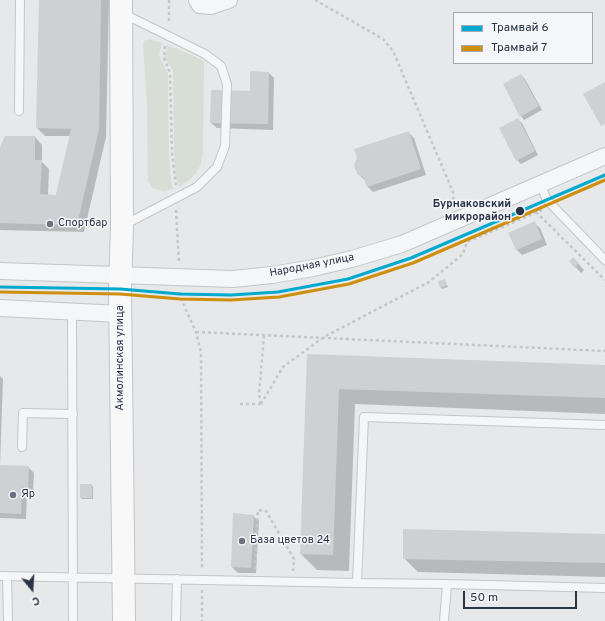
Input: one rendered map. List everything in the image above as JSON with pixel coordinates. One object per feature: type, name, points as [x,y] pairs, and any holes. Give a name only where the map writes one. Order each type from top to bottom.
[{"type":"main road","name":"Акмолинская улица","points":[[121,6],[121,314],[124,621]]},
{"type":"street","points":[[199,2],[212,6],[229,0]]},
{"type":"street","name":"Народная улица","points":[[0,271],[233,279],[272,275],[313,268],[352,259],[402,244],[605,156]]},
{"type":"street","points":[[0,308],[121,314]]},
{"type":"lane","points":[[20,0],[20,111]]},
{"type":"lane","points":[[121,6],[205,54],[221,66],[227,84],[225,146],[217,167],[197,187],[122,226]]},
{"type":"lane","points":[[540,184],[547,200],[605,260]]},
{"type":"lane","points":[[72,312],[73,621]]},
{"type":"lane","points":[[22,447],[22,413],[73,414]]},
{"type":"lane","points":[[357,584],[364,417],[605,425]]},
{"type":"lane","points":[[8,621],[3,576],[605,588]]},
{"type":"lane","points":[[176,621],[177,579]]},
{"type":"lane","points":[[444,621],[447,584]]},
{"type":"path","points":[[169,0],[170,22]]},
{"type":"path","points":[[315,0],[383,38],[393,51],[453,192],[454,211]]},
{"type":"path","points":[[164,50],[164,58],[170,73],[172,153],[176,188],[180,294],[182,302],[196,332],[201,352],[202,621]]},
{"type":"path","points":[[261,404],[283,367],[324,337],[429,282],[463,254],[467,242],[552,205]]},
{"type":"path","points":[[536,212],[605,280]]},
{"type":"path","points":[[196,332],[605,351]]},
{"type":"path","points":[[261,404],[259,394],[264,336]]},
{"type":"path","points":[[240,404],[261,404]]},
{"type":"path","points":[[255,571],[258,510],[266,511],[294,559],[293,581]]},
{"type":"shaded area","points":[[149,39],[162,43],[159,56],[168,73],[169,153],[173,189],[164,191],[153,189],[148,181],[147,103],[143,44],[144,41]]},
{"type":"shaded area","points":[[167,45],[201,59],[204,63],[203,152],[201,164],[196,173],[179,187],[176,178],[174,152],[173,71],[165,58]]},
{"type":"building","points":[[39,0],[101,0],[99,129],[77,225],[0,223],[0,147],[5,136],[35,136],[35,160],[42,160],[40,194],[56,195],[71,129],[36,128]]},
{"type":"building","points":[[250,71],[269,72],[268,124],[210,123],[211,90],[250,91]]},
{"type":"building","points":[[521,74],[539,106],[520,117],[503,84]]},
{"type":"building","points":[[605,82],[605,124],[601,126],[583,94]]},
{"type":"building","points":[[518,118],[535,151],[516,161],[499,128]]},
{"type":"building","points":[[409,131],[421,169],[367,187],[363,177],[357,174],[354,165],[357,158],[354,149]]},
{"type":"building","points":[[535,221],[542,239],[516,250],[508,233]]},
{"type":"building","points":[[573,257],[579,263],[575,268],[569,261]]},
{"type":"building","points":[[445,279],[447,285],[440,288],[438,281]]},
{"type":"building","points":[[307,354],[605,365],[605,398],[339,389],[333,555],[300,554]]},
{"type":"building","points":[[0,465],[29,466],[28,487],[22,487],[21,514],[0,513]]},
{"type":"building","points":[[80,484],[92,484],[92,498],[80,498]]},
{"type":"building","name":"База цветов 24","points":[[233,513],[254,515],[251,568],[231,567]]},
{"type":"building","points":[[403,529],[605,534],[605,563],[403,559]]},
{"type":"tram line","name":"6","points":[[0,287],[120,289],[180,294],[231,295],[278,292],[348,279],[411,258],[605,175]]},
{"type":"tram line","name":"7","points":[[0,292],[120,294],[180,299],[231,300],[279,297],[349,284],[413,263],[605,180]]},
{"type":"place","name":"Бурнаковский микрорайон","points":[[520,211]]},
{"type":"place","name":"Спортбар","points":[[50,224]]},
{"type":"place","name":"Яр","points":[[13,495]]},
{"type":"place","name":"База цветов 24","points":[[242,541]]}]
